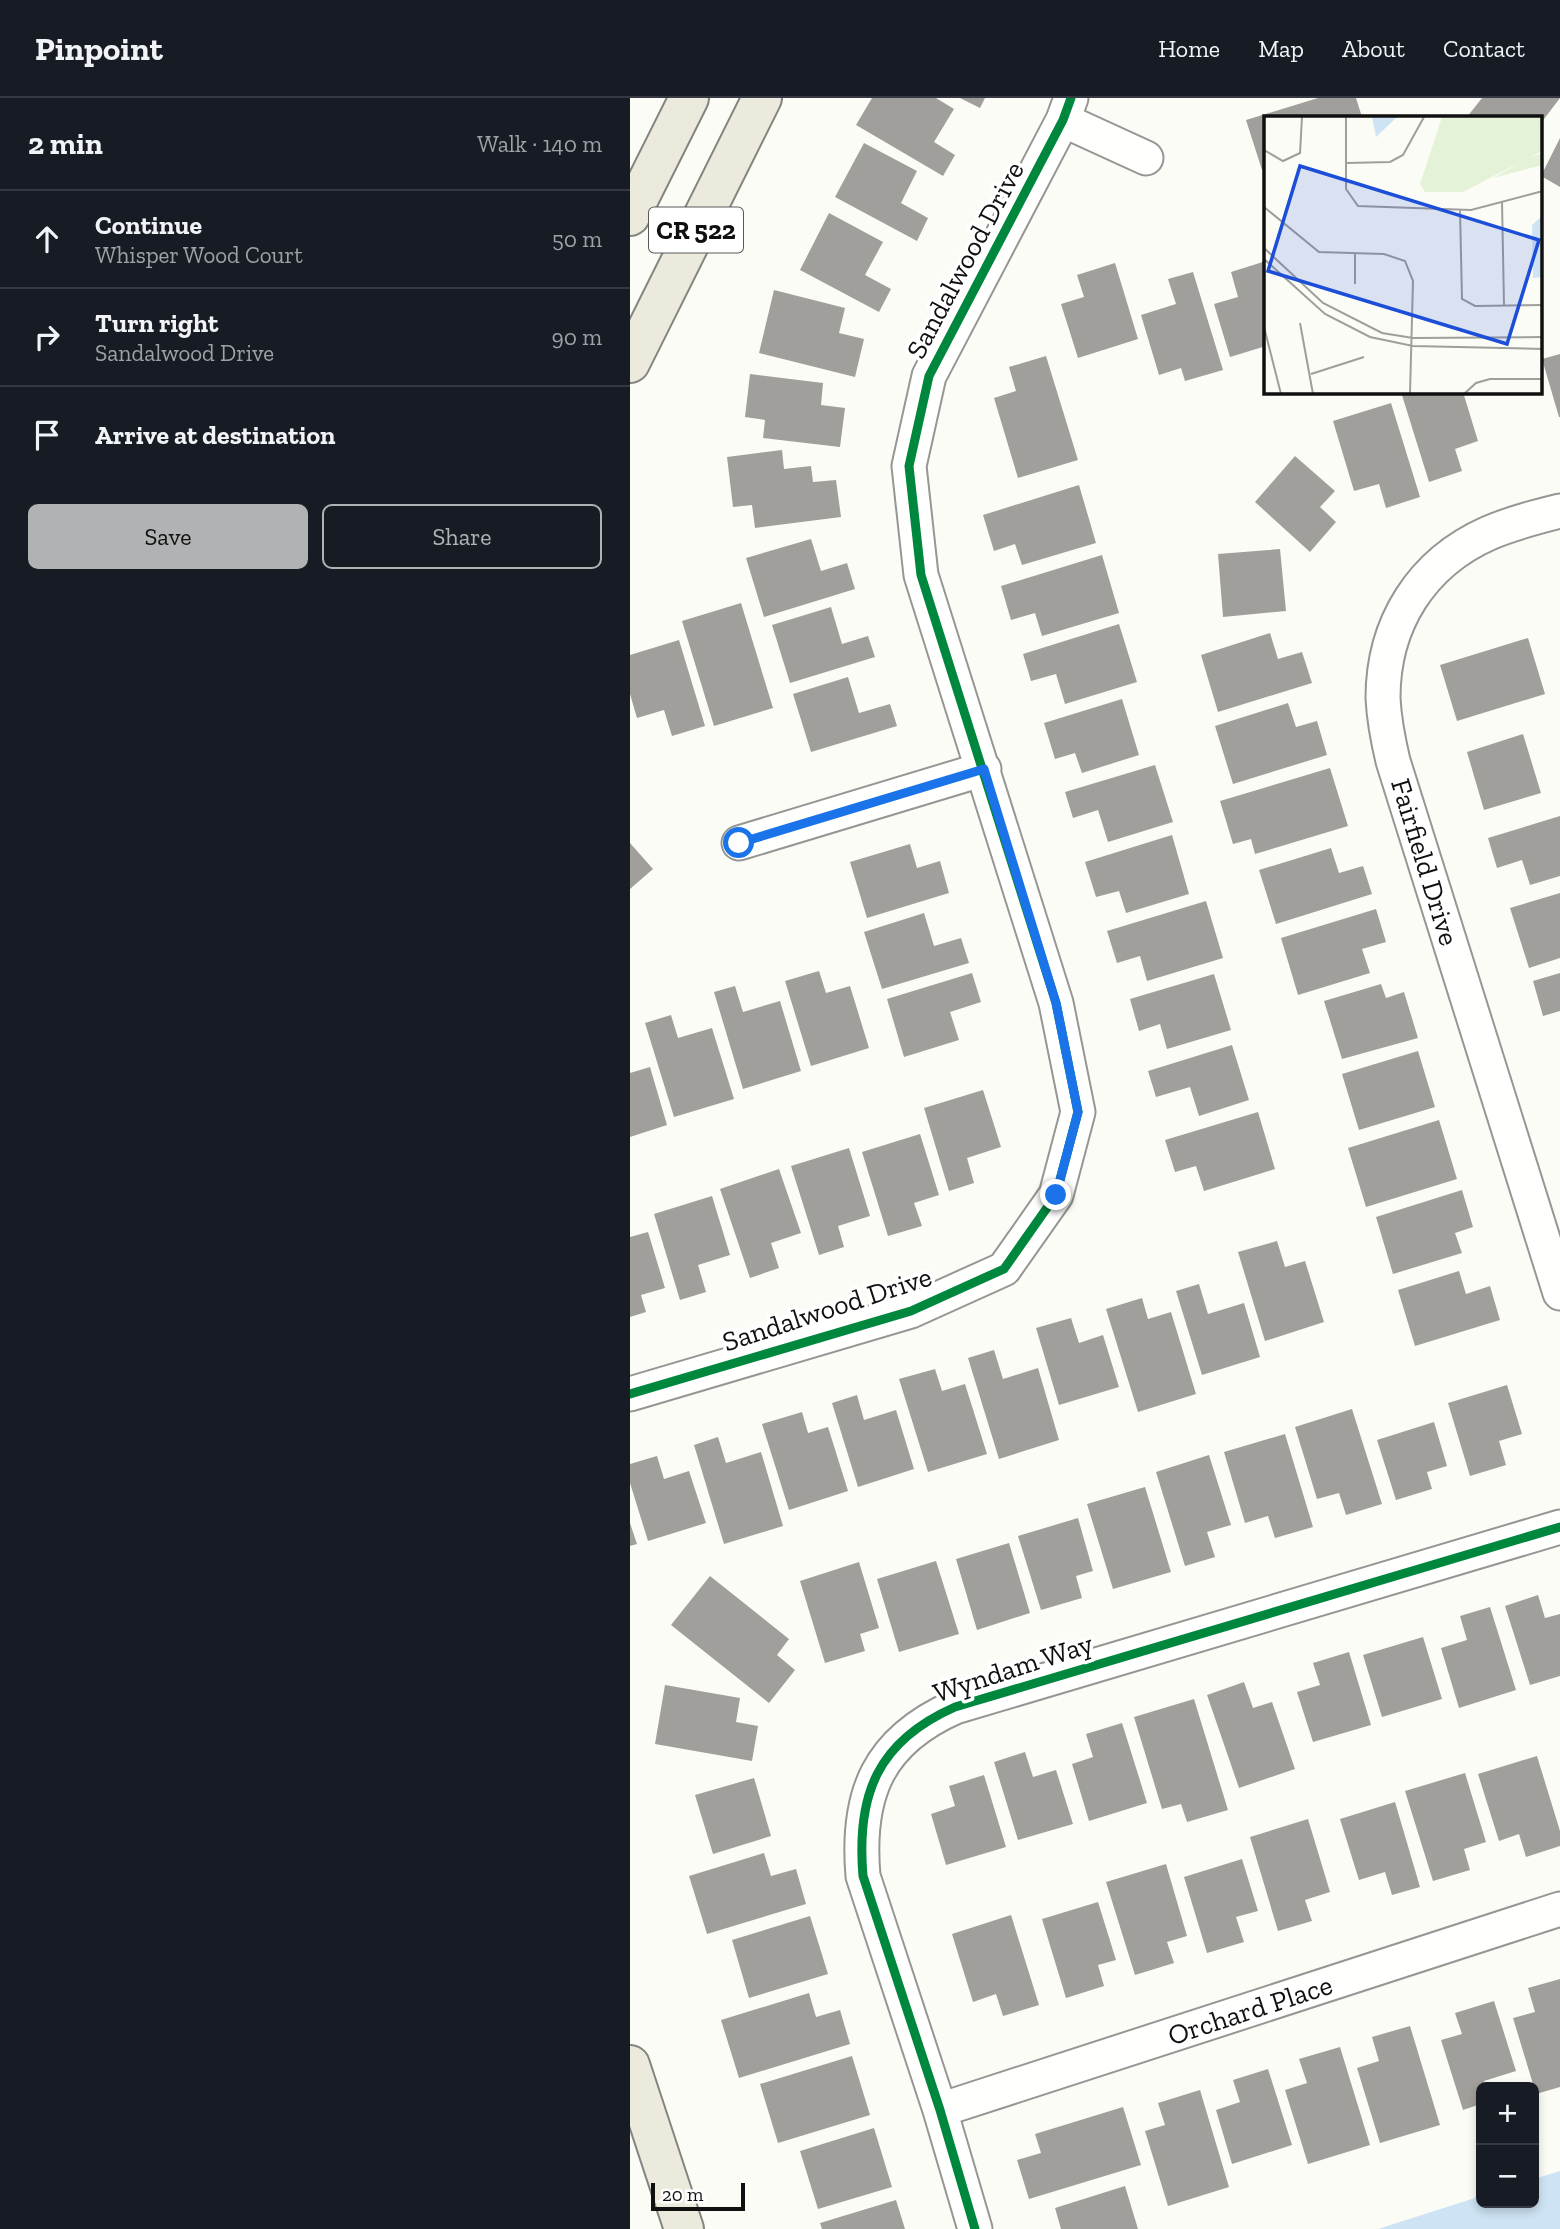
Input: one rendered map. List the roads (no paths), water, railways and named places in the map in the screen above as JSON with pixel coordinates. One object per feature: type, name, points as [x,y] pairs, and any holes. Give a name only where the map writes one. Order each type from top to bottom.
[{"type":"main road","name":"CR 522","points":[[630,216],[689,98]]},
{"type":"main road","name":"CR 522","points":[[630,363],[762,98]]},
{"type":"main road","points":[[630,2065],[684,2229]]},
{"type":"street","points":[[1067,109],[1146,158]]},
{"type":"street","name":"Sandalwood Drive","points":[[630,1394],[911,1311],[1004,1269],[1056,1195],[1078,1112],[1056,1003],[921,575],[909,466],[929,376],[1067,109]]},
{"type":"street","name":"Fairfield Drive","points":[[1560,511],[1488,533],[1461,548],[1436,567],[1416,588],[1401,613],[1391,640],[1383,699],[1393,761],[1560,1293]]},
{"type":"street","points":[[739,843],[984,769]]},
{"type":"street","name":"Wyndam Way","points":[[975,2229],[940,2110],[863,1876],[860,1846],[863,1815],[872,1784],[889,1755],[912,1731],[929,1719],[955,1707],[1560,1527]]},
{"type":"street","name":"Orchard Place","points":[[940,2110],[1560,1909]]},
{"type":"water","points":[[1560,2171],[1560,2229],[1378,2229],[1476,2198],[1476,2208],[1539,2208],[1539,2177]]}]
